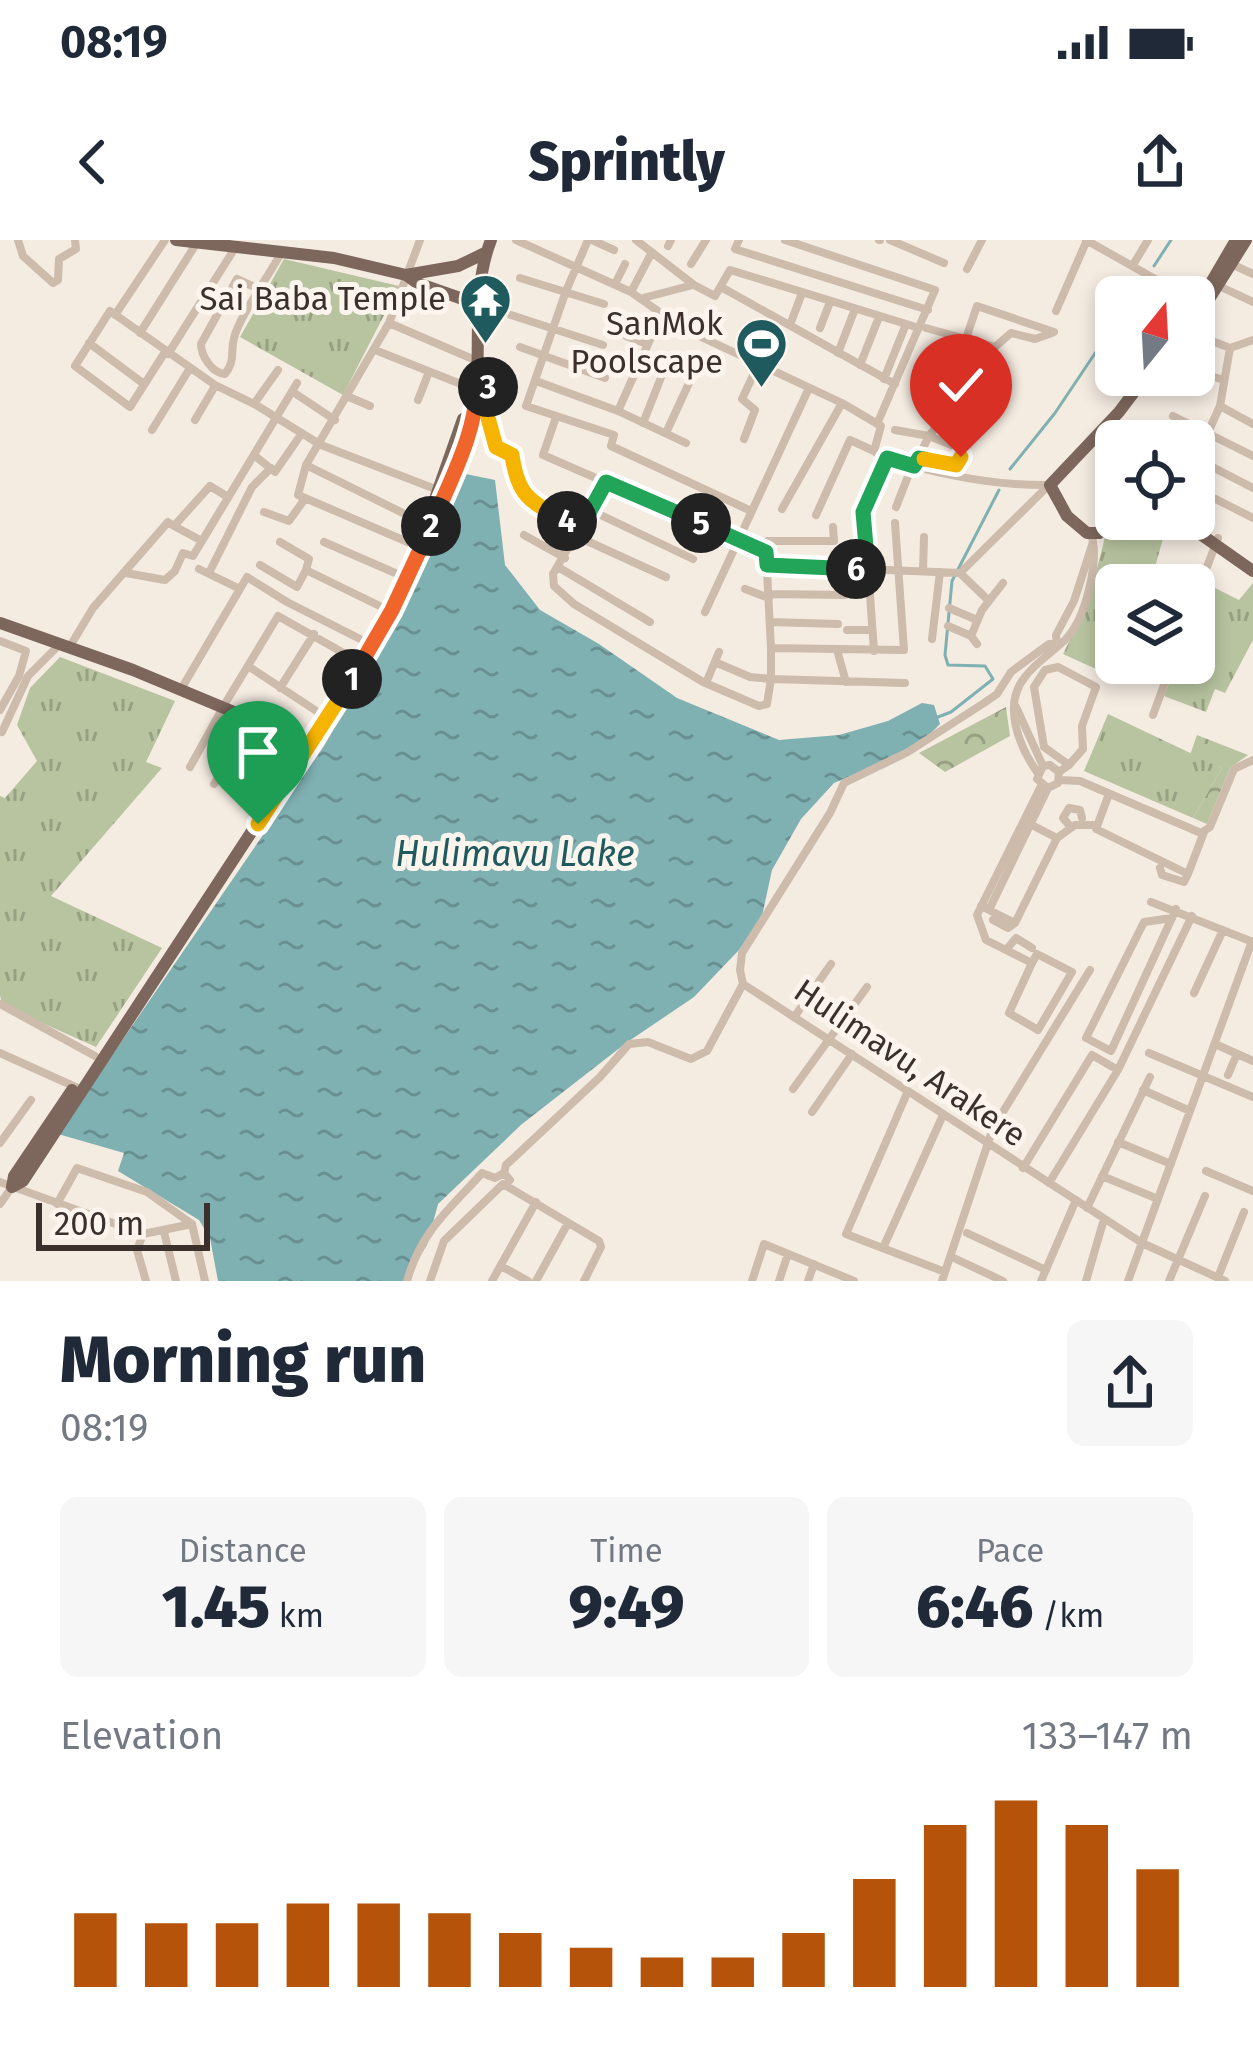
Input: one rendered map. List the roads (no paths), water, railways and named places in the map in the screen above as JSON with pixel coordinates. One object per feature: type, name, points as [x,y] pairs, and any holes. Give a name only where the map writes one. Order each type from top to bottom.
[{"type":"main road","points":[[176,240],[334,259],[406,275],[458,266],[489,246]]},
{"type":"main road","points":[[1215,289],[1236,240]]},
{"type":"main road","points":[[1215,279],[1249,241]]},
{"type":"main road","points":[[6,1188],[70,1100],[305,745],[388,610],[441,491],[473,383],[489,246]]},
{"type":"main road","points":[[406,275],[417,284],[480,305]]},
{"type":"main road","points":[[1095,536],[1067,516],[1050,484],[1131,396]]},
{"type":"main road","points":[[70,1100],[305,745],[388,610],[441,491]]},
{"type":"main road","points":[[1216,541],[1253,567]]},
{"type":"main road","points":[[0,626],[305,745]]},
{"type":"main road","points":[[222,709],[305,745]]},
{"type":"street","points":[[19,240],[23,256],[53,284],[58,280],[58,259],[76,249],[75,240]]},
{"type":"street","points":[[116,315],[164,240]]},
{"type":"street","points":[[417,546],[298,495],[306,465],[375,350],[421,240]]},
{"type":"street","points":[[516,240],[615,284],[643,298],[662,315],[842,403],[881,426],[874,451]]},
{"type":"street","points":[[614,250],[590,240],[566,291],[526,406],[614,435],[611,446],[749,511]]},
{"type":"street","points":[[636,240],[694,285],[716,296],[730,270],[879,317],[966,338],[995,347],[1011,333],[1035,339],[1054,332],[977,305],[966,338],[936,428],[896,507]]},
{"type":"street","points":[[691,264],[706,240]]},
{"type":"street","points":[[739,240],[735,249],[928,310]]},
{"type":"street","points":[[785,240],[935,290],[877,424]]},
{"type":"street","points":[[890,240],[944,263]]},
{"type":"street","points":[[967,269],[982,240]]},
{"type":"street","points":[[1056,311],[1086,240],[1151,276]]},
{"type":"street","points":[[1133,265],[1148,240]]},
{"type":"street","points":[[140,334],[197,243]]},
{"type":"street","points":[[236,247],[166,353],[130,406],[75,366],[110,311],[166,353],[215,386],[321,445],[441,491]]},
{"type":"street","points":[[631,292],[652,251]]},
{"type":"street","points":[[261,290],[237,279],[201,344],[209,366],[220,374],[233,364],[233,339],[261,290],[269,275],[266,269],[278,252]]},
{"type":"street","points":[[1228,262],[1253,274]]},
{"type":"street","points":[[615,284],[625,264]]},
{"type":"street","points":[[520,278],[604,304]]},
{"type":"street","points":[[643,298],[694,285]]},
{"type":"street","points":[[1219,286],[1253,302]]},
{"type":"street","points":[[721,287],[895,385]]},
{"type":"street","points":[[790,325],[802,293]]},
{"type":"street","points":[[820,328],[830,302]]},
{"type":"street","points":[[838,353],[855,309]]},
{"type":"street","points":[[618,411],[662,315]]},
{"type":"street","points":[[511,316],[603,345]]},
{"type":"street","points":[[860,365],[879,317]]},
{"type":"street","points":[[388,323],[475,360]]},
{"type":"street","points":[[884,379],[916,326]]},
{"type":"street","points":[[626,335],[647,344]]},
{"type":"street","points":[[1215,342],[1230,348],[1252,338]]},
{"type":"street","points":[[89,343],[144,384]]},
{"type":"street","points":[[520,346],[605,378]]},
{"type":"street","points":[[1214,420],[1230,348]]},
{"type":"street","points":[[375,350],[488,387],[489,429],[496,447],[512,455],[524,497],[578,532],[666,577]]},
{"type":"street","points":[[611,358],[635,370]]},
{"type":"street","points":[[744,439],[755,410],[742,399],[758,365]]},
{"type":"street","points":[[152,430],[190,368]]},
{"type":"street","points":[[254,404],[278,370]]},
{"type":"street","points":[[644,423],[664,370]]},
{"type":"street","points":[[418,400],[429,371]]},
{"type":"street","points":[[1215,377],[1224,380]]},
{"type":"street","points":[[536,381],[686,443]]},
{"type":"street","points":[[666,433],[689,383]]},
{"type":"street","points":[[195,421],[215,386]]},
{"type":"street","points":[[127,573],[165,580],[183,553],[193,556],[295,388],[335,421]]},
{"type":"street","points":[[705,612],[809,388]]},
{"type":"street","points":[[349,397],[370,406]]},
{"type":"street","points":[[782,509],[842,403]]},
{"type":"street","points":[[1220,406],[1253,424]]},
{"type":"street","points":[[1173,416],[1181,420]]},
{"type":"street","points":[[556,417],[543,455],[766,552]]},
{"type":"street","points":[[895,430],[959,448],[959,463],[915,463]]},
{"type":"street","points":[[254,455],[275,472],[302,433]]},
{"type":"street","points":[[1215,437],[1253,456]]},
{"type":"street","points":[[815,515],[850,440],[887,458],[1007,484],[1050,484]]},
{"type":"street","points":[[874,651],[863,512],[887,458]]},
{"type":"street","points":[[306,465],[425,524]]},
{"type":"street","points":[[240,589],[204,571],[251,487],[271,468]]},
{"type":"street","points":[[1215,470],[1253,488]]},
{"type":"street","points":[[606,482],[552,578],[562,594],[706,683],[765,706],[771,695],[772,648],[767,541],[834,542],[833,527]]},
{"type":"street","points":[[958,573],[1050,484]]},
{"type":"street","points":[[174,526],[210,486],[228,497]]},
{"type":"street","points":[[1215,499],[1253,518]]},
{"type":"street","points":[[263,512],[290,521],[304,500]]},
{"type":"street","points":[[590,510],[693,559]]},
{"type":"street","points":[[2,732],[28,676],[64,650],[80,624],[168,522],[202,541]]},
{"type":"street","points":[[772,648],[904,650],[896,523]]},
{"type":"street","points":[[524,535],[650,622]]},
{"type":"street","points":[[923,571],[924,537]]},
{"type":"street","points":[[1092,538],[1097,548],[1082,607],[1066,639],[1018,687],[1016,705],[1050,771],[1194,832],[1204,832]]},
{"type":"street","points":[[1208,564],[1216,541]]},
{"type":"street","points":[[260,565],[297,587],[309,559],[280,542]]},
{"type":"street","points":[[325,542],[402,575]]},
{"type":"street","points":[[767,565],[958,573],[988,600]]},
{"type":"street","points":[[306,570],[388,610]]},
{"type":"street","points":[[932,639],[940,572]]},
{"type":"street","points":[[179,692],[248,577],[366,642]]},
{"type":"street","points":[[948,626],[974,640],[977,620],[1003,583]]},
{"type":"street","points":[[746,590],[768,596],[845,596]]},
{"type":"street","points":[[950,608],[977,620]]},
{"type":"street","points":[[190,767],[278,616],[356,660]]},
{"type":"street","points":[[770,622],[872,630]]},
{"type":"street","points":[[280,688],[314,634]]},
{"type":"street","points":[[0,640],[26,651],[19,676],[0,710]]},
{"type":"street","points":[[407,1281],[414,1254],[446,1207],[482,1173],[507,1176],[506,1165],[601,1078],[629,1044],[648,1042],[692,1059],[707,1052],[743,984],[742,953],[844,783],[908,752],[980,706],[997,694],[1011,672],[1049,644],[1057,644]]},
{"type":"street","points":[[837,650],[846,682]]},
{"type":"street","points":[[706,683],[719,652]]},
{"type":"street","points":[[715,662],[750,677],[904,683]]},
{"type":"street","points":[[248,666],[321,714]]},
{"type":"street","points":[[1032,963],[986,940],[977,915],[985,908],[1050,771],[1067,762],[1083,749],[1082,725],[1096,687],[1067,671],[1050,668],[1034,686],[1042,745],[1067,762]]},
{"type":"street","points":[[1154,716],[1165,684]]},
{"type":"street","points":[[214,784],[255,725]]},
{"type":"street","points":[[1160,868],[1161,874],[1178,884],[1188,874],[1232,772],[1253,760]]},
{"type":"street","points":[[1044,787],[1050,771]]},
{"type":"street","points":[[1095,825],[1109,794]]},
{"type":"street","points":[[1070,826],[1063,818],[1069,808],[1077,808],[1082,818]]},
{"type":"street","points":[[1027,823],[1057,838]]},
{"type":"street","points":[[993,920],[1010,929],[1016,923],[1057,838],[1070,826],[1095,825],[1188,874]]},
{"type":"street","points":[[1128,1281],[1253,942],[1151,902]]},
{"type":"street","points":[[985,908],[1016,923]]},
{"type":"street","points":[[1174,914],[1112,1051],[1086,1038],[1144,922],[1174,914]]},
{"type":"street","points":[[1049,1184],[1118,1070],[1192,916]]},
{"type":"street","points":[[1194,993],[1223,930]]},
{"type":"street","points":[[1006,950],[1016,938],[1032,948]]},
{"type":"street","points":[[1037,954],[1072,972],[1038,1030],[1009,1013],[1032,963],[1037,954]]},
{"type":"street","points":[[795,1016],[831,964]]},
{"type":"street","points":[[908,1091],[846,1234],[943,1276],[1000,1114],[1090,970]]},
{"type":"street","name":"Hulimavu, Arakere","points":[[743,984],[1142,1243],[1220,1280]]},
{"type":"street","points":[[793,1089],[866,987]]},
{"type":"street","points":[[0,1004],[95,1056]]},
{"type":"street","points":[[1215,1043],[1253,1061]]},
{"type":"street","points":[[0,1053],[70,1100]]},
{"type":"street","points":[[1149,1053],[1253,1097]]},
{"type":"street","points":[[812,1112],[852,1054]]},
{"type":"street","points":[[1023,1168],[1092,1054],[1118,1070]]},
{"type":"street","points":[[1228,1075],[1237,1054]]},
{"type":"street","points":[[1087,1208],[1150,1077]]},
{"type":"street","points":[[1144,1090],[1190,1111]]},
{"type":"street","points":[[0,1143],[4,1131],[31,1100]]},
{"type":"street","points":[[884,1248],[943,1114]]},
{"type":"street","points":[[1118,1142],[1171,1164]]},
{"type":"street","points":[[57,1204],[76,1168],[147,1192],[192,1224],[205,1281]]},
{"type":"street","points":[[1206,1171],[1253,1191]]},
{"type":"street","points":[[1102,1176],[1158,1199]]},
{"type":"street","points":[[430,1281],[444,1240],[501,1184],[602,1244],[584,1281]]},
{"type":"street","points":[[0,1204],[6,1188],[143,1234],[192,1224]]},
{"type":"street","points":[[1168,1281],[1205,1196]]},
{"type":"street","points":[[1041,1281],[1076,1201]]},
{"type":"street","points":[[492,1281],[536,1202]]},
{"type":"street","points":[[1220,1280],[1244,1212]]},
{"type":"street","points":[[1086,1281],[1104,1219]]},
{"type":"street","points":[[501,1266],[532,1281],[568,1222]]},
{"type":"street","points":[[164,1232],[176,1281]]},
{"type":"street","points":[[967,1233],[1046,1270]]},
{"type":"street","points":[[143,1234],[137,1250],[146,1281]]},
{"type":"street","points":[[752,1281],[764,1244],[854,1281]]},
{"type":"street","points":[[779,1281],[788,1254]]},
{"type":"street","points":[[956,1259],[1003,1281]]},
{"type":"street","points":[[808,1281],[814,1264]]},
{"type":"water","name":"Hulimavu Lake","points":[[461,473],[495,480],[505,565],[540,610],[677,698],[779,740],[839,735],[888,721],[922,703],[934,705],[940,724],[925,739],[834,783],[801,819],[772,870],[762,916],[739,950],[694,997],[522,1124],[438,1204],[427,1245],[404,1281],[218,1281],[210,1238],[199,1220],[118,1171],[124,1153],[58,1134],[324,746],[404,607],[448,519]]},
{"type":"waterway","points":[[1154,266],[1171,240]]},
{"type":"waterway","points":[[1010,469],[1095,353]]},
{"type":"waterway","points":[[938,717],[993,679],[985,666],[948,665],[945,655],[952,581],[999,490]]},
{"type":"place","name":"Sai Baba Temple","points":[[485,345]]},
{"type":"place","name":"SanMok Poolscape","points":[[762,389]]}]
